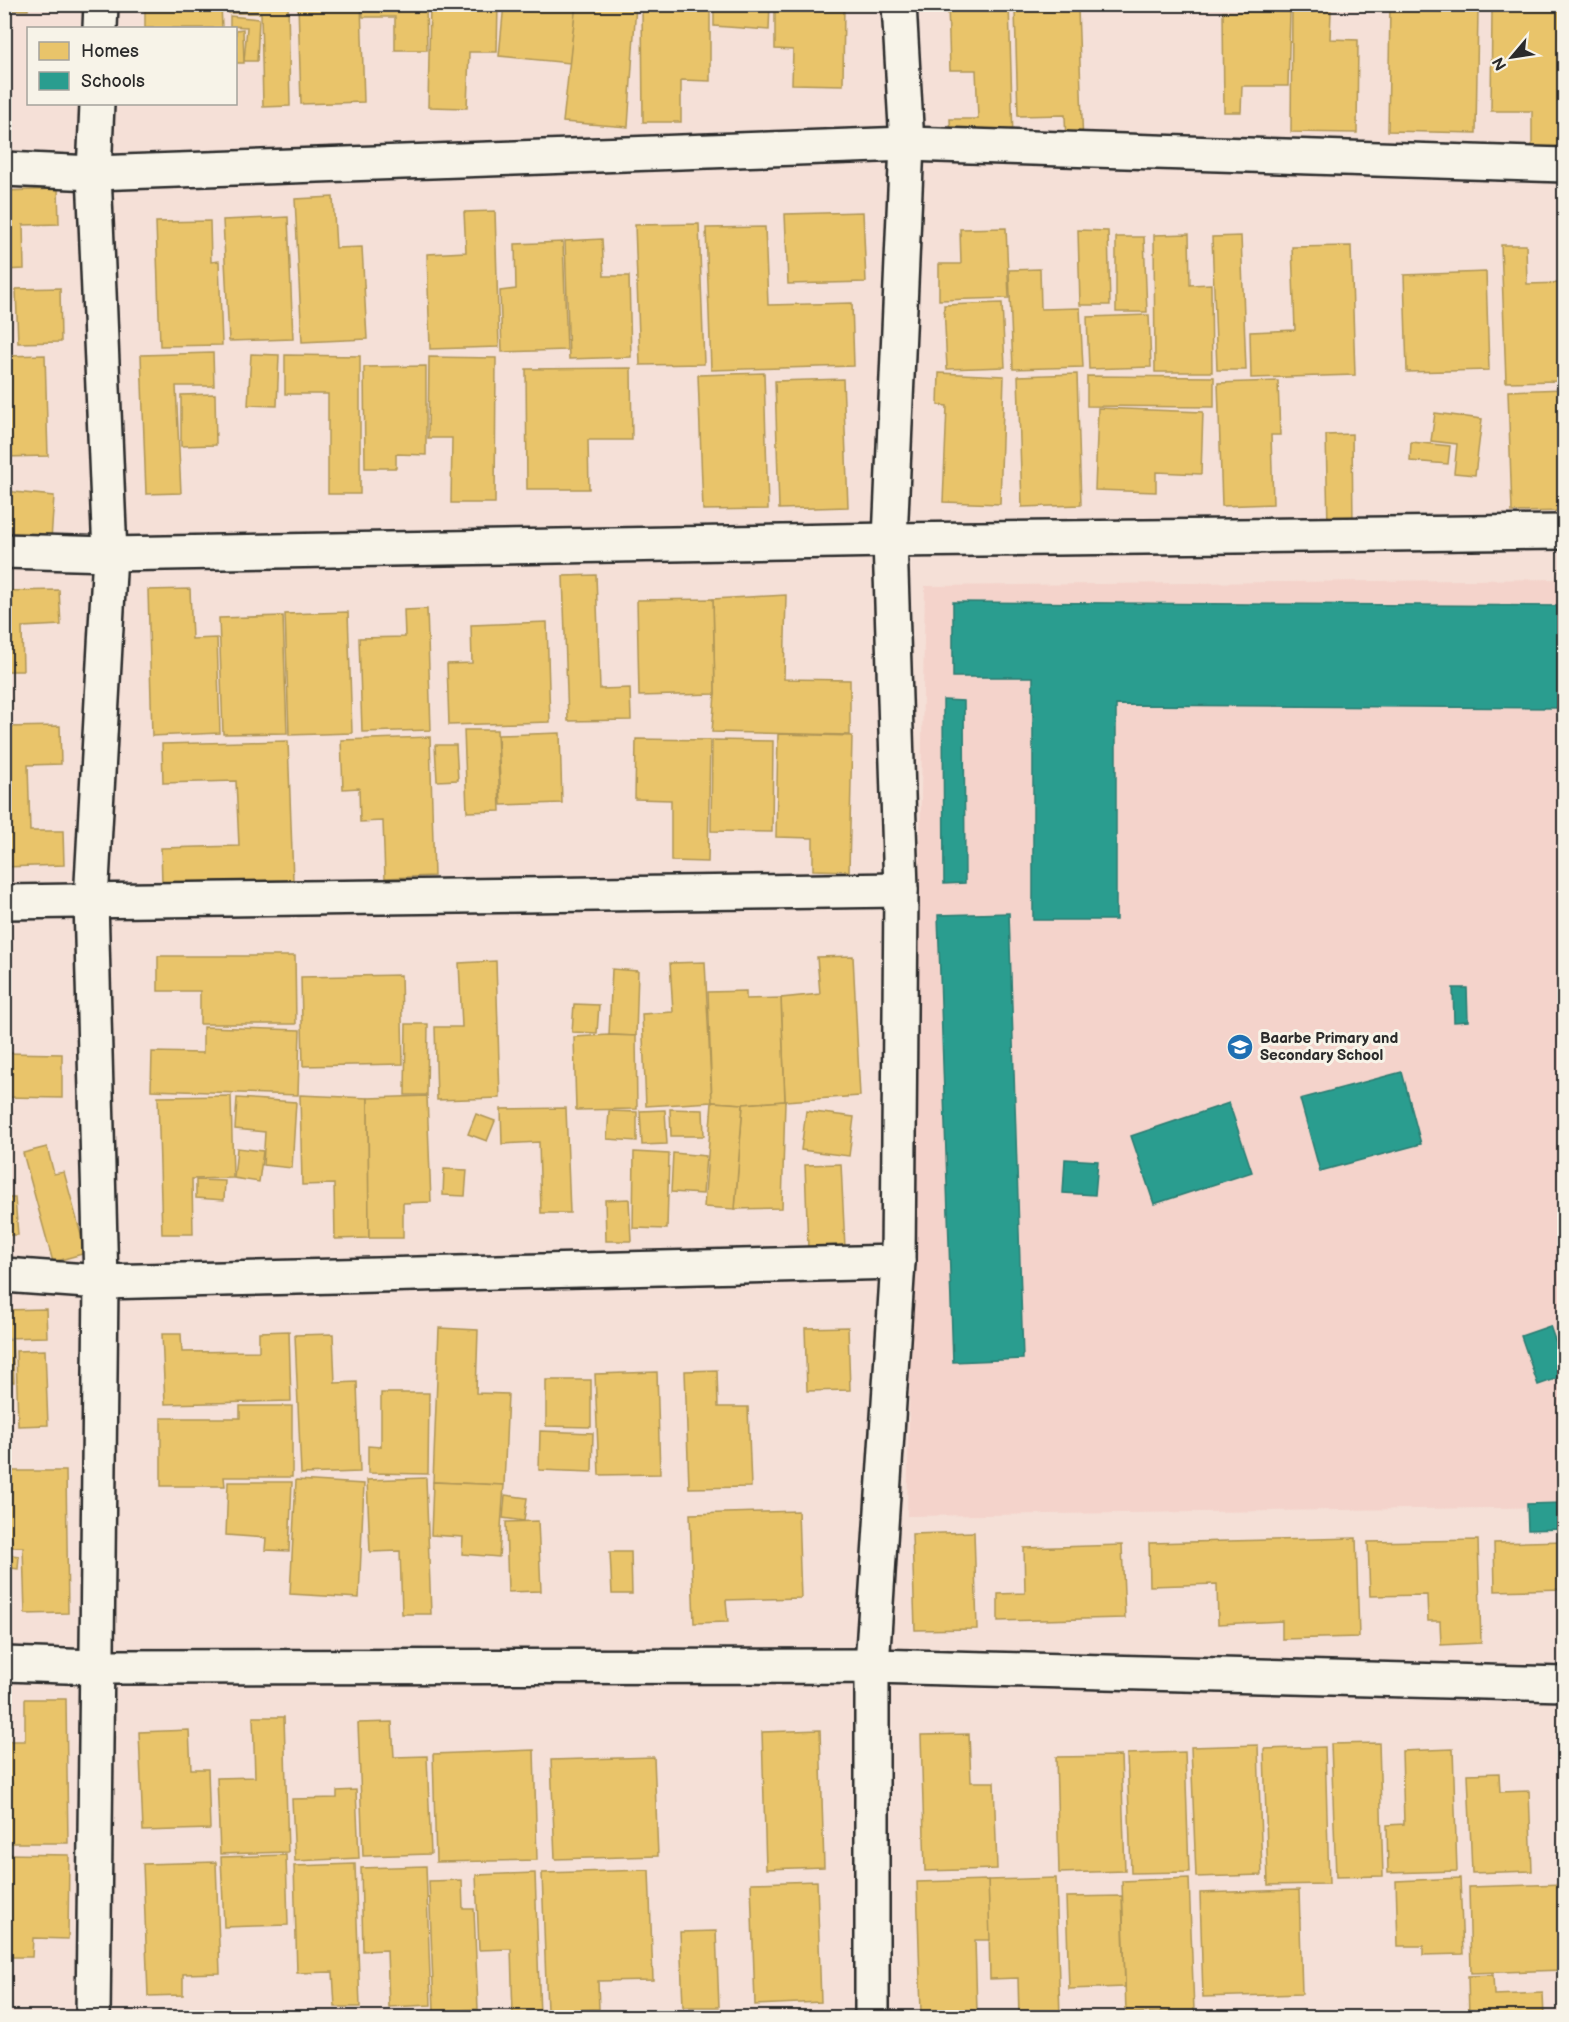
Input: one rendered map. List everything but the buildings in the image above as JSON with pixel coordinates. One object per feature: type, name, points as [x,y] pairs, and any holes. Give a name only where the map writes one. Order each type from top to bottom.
[{"type":"street","points":[[100,27],[101,4]]},
{"type":"street","points":[[872,2018],[872,1666],[898,1262],[901,890],[890,540],[907,144],[899,4]]},
{"type":"street","points":[[93,2018],[100,1282],[90,901],[110,554],[94,173],[97,105]]},
{"type":"street","points":[[4,169],[94,173],[907,144],[1564,165]]},
{"type":"street","points":[[4,551],[110,554],[890,540],[1564,532]]},
{"type":"street","points":[[4,902],[901,890]]},
{"type":"street","points":[[4,1275],[100,1282],[898,1262]]},
{"type":"street","points":[[4,1664],[98,1667],[872,1666],[1564,1684]]},
{"type":"shaded area","name":"Baarbe Primary and Secondary School","points":[[1564,579],[1564,1507],[907,1516],[925,586]]},
{"type":"place","name":"Baarbe Primary and Secondary School","points":[[1240,1047]]}]
